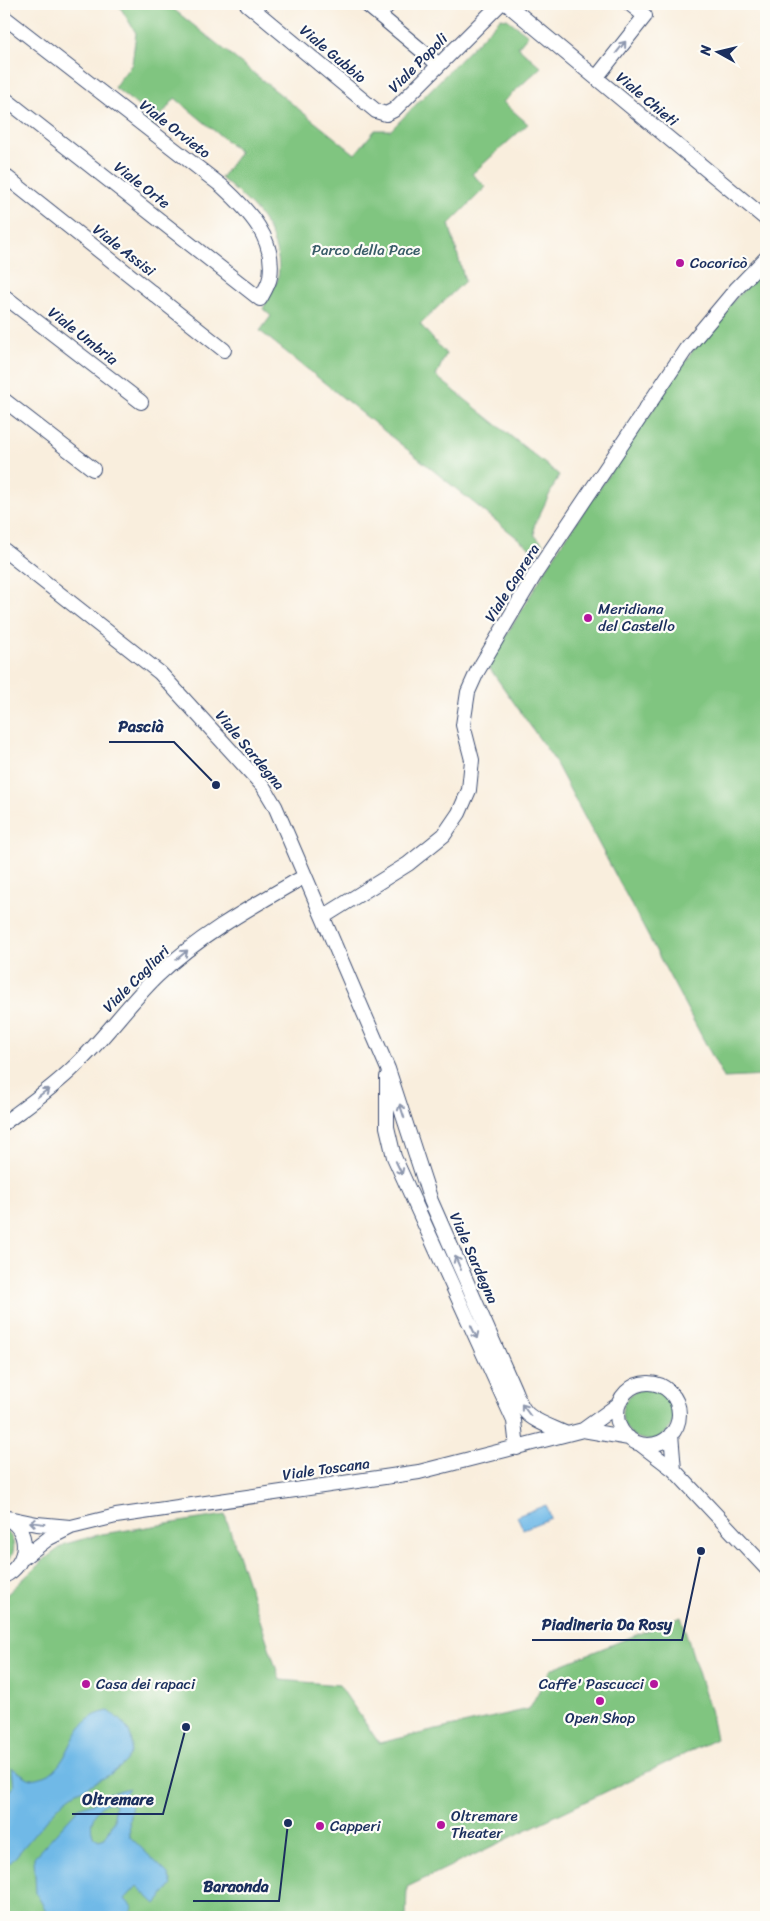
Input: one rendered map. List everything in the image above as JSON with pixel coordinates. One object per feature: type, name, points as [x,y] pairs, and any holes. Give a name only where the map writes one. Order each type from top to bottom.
[{"type":"street","name":"Viale Gubbio","points":[[247,4],[376,111]]},
{"type":"street","points":[[366,4],[439,66]]},
{"type":"street","points":[[380,15],[389,4]]},
{"type":"street","name":"Viale Popoli","points":[[376,111],[386,114],[394,110],[500,4]]},
{"type":"street","name":"Viale Chieti","points":[[507,4],[766,219]]},
{"type":"street","points":[[596,78],[645,16],[630,4]]},
{"type":"street","name":"Viale Orvieto","points":[[4,17],[223,187],[245,207],[265,239],[271,258],[270,279],[260,299]]},
{"type":"street","name":"Viale Orte","points":[[4,98],[260,299]]},
{"type":"street","name":"Viale Assisi","points":[[4,175],[224,350]]},
{"type":"street","name":"Viale Caprera","points":[[323,917],[408,864],[444,835],[459,813],[469,790],[472,760],[464,725],[468,692],[477,672],[537,571],[686,349],[737,288],[766,258]]},
{"type":"street","name":"Viale Umbria","points":[[4,296],[142,402]]},
{"type":"street","points":[[4,400],[93,469]]},
{"type":"street","name":"Viale Sardegna","points":[[4,550],[160,673],[263,786],[276,806],[388,1069],[432,1201],[514,1390],[525,1412],[536,1421],[550,1425],[567,1434]]},
{"type":"street","name":"Viale Cagliari","points":[[4,1123],[77,1065],[157,976],[227,921],[305,876]]},
{"type":"street","name":"Viale Sardegna","points":[[388,1069],[387,1127],[394,1157],[514,1421],[517,1448]]},
{"type":"street","points":[[635,1441],[657,1444],[671,1434],[677,1426],[679,1415],[677,1404],[672,1395],[659,1385],[643,1384],[628,1391],[619,1404],[617,1414],[623,1432],[635,1441],[674,1470],[766,1568]]},
{"type":"street","name":"Viale Toscana","points":[[4,1576],[49,1538],[71,1527],[116,1516],[419,1472],[583,1430],[619,1404]]},
{"type":"street","name":"Viale Toscana","points":[[583,1430],[635,1441]]},
{"type":"street","points":[[671,1434],[674,1470]]},
{"type":"street","points":[[4,1517],[15,1524],[20,1531],[24,1549],[23,1558]]},
{"type":"street","name":"Viale Toscana","points":[[4,1517],[37,1524],[71,1527]]},
{"type":"green space","name":"Parco della Pace","points":[[123,4],[167,4],[355,154],[375,130],[391,130],[501,18],[507,19],[528,35],[518,47],[541,67],[503,102],[528,124],[472,174],[486,187],[449,224],[465,281],[420,324],[446,354],[436,376],[559,475],[534,526],[535,536],[543,543],[536,553],[260,331],[271,316],[263,309],[277,281],[279,274],[278,261],[272,238],[262,218],[248,202],[221,178],[240,152],[175,98],[153,126],[142,117],[146,112],[114,87],[132,64],[136,33],[120,7]]},
{"type":"green space","points":[[766,266],[766,1076],[724,1078],[553,758],[488,666],[557,551],[709,327]]},
{"type":"green space","points":[[648,1388],[662,1392],[670,1400],[674,1414],[670,1428],[662,1436],[648,1440],[634,1436],[626,1428],[622,1414],[626,1400],[634,1392]]},
{"type":"green space","points":[[225,1515],[280,1680],[339,1685],[379,1743],[529,1709],[551,1669],[681,1617],[710,1710],[716,1739],[407,1887],[406,1917],[4,1917],[4,1597],[46,1558],[65,1544],[102,1534]]},
{"type":"green space","points":[[4,1529],[11,1537],[14,1547],[11,1556],[4,1565]]},
{"type":"water","points":[[546,1505],[551,1518],[523,1529],[517,1516]]},
{"type":"water","points":[[109,1711],[118,1718],[131,1736],[132,1747],[129,1756],[114,1772],[63,1802],[10,1863],[4,1865],[4,1793],[10,1792],[14,1786],[12,1768],[30,1779],[49,1774],[64,1758],[79,1729],[86,1721],[96,1715]]},
{"type":"water","points":[[129,1788],[123,1796],[132,1803],[129,1821],[130,1837],[168,1874],[172,1885],[156,1904],[137,1886],[125,1899],[133,1908],[126,1917],[49,1916],[36,1893],[34,1857],[79,1808],[99,1801],[106,1794]],"holes":[[[109,1802],[115,1804],[114,1821],[105,1838],[99,1840],[94,1837],[92,1832],[91,1827],[94,1816],[104,1804]]]},
{"type":"place","name":"Cocoricò","points":[[680,263]]},
{"type":"place","name":"Meridiana del Castello","points":[[588,618]]},
{"type":"place","name":"Pascià","points":[[216,785]]},
{"type":"place","name":"Piadineria Da Rosy","points":[[701,1551]]},
{"type":"place","name":"Casa dei rapaci","points":[[86,1684]]},
{"type":"place","name":"Caffe' Pascucci","points":[[654,1684]]},
{"type":"place","name":"Open Shop","points":[[600,1701]]},
{"type":"place","name":"Oltremare","points":[[186,1727]]},
{"type":"place","name":"Baraonda","points":[[288,1823]]},
{"type":"place","name":"Oltremare Theater","points":[[441,1825]]},
{"type":"place","name":"Capperi","points":[[320,1826]]}]
